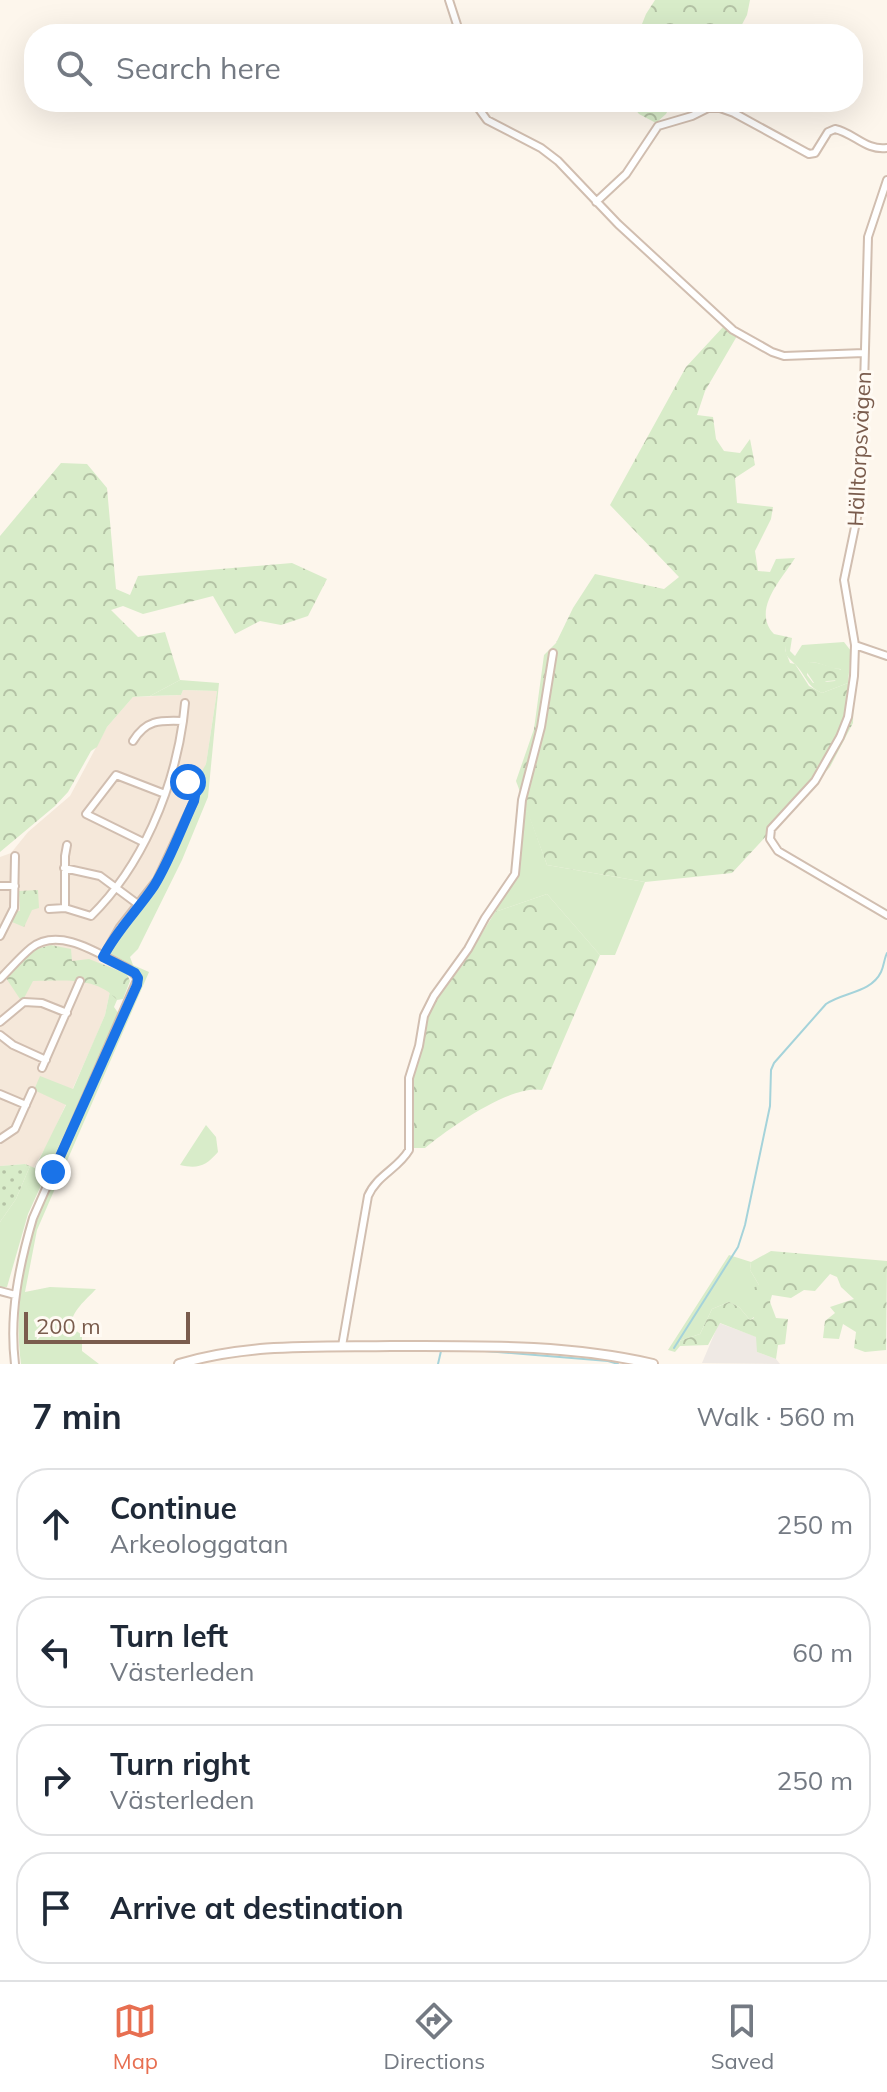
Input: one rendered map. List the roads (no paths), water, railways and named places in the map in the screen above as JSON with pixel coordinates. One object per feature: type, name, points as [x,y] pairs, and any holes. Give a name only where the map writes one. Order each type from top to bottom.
[{"type":"main road","points":[[179,1364],[221,1353],[261,1348],[342,1346],[542,1348],[620,1356],[653,1364]]},
{"type":"street","points":[[449,0],[457,24]]},
{"type":"street","points":[[480,112],[493,124],[548,152],[596,202],[726,323],[754,342],[784,356],[864,353]]},
{"type":"street","points":[[596,202],[626,174],[658,126],[700,112]]},
{"type":"street","points":[[731,112],[809,154],[815,153],[828,132],[835,129],[872,148],[887,148]]},
{"type":"street","name":"Hälltorpsvägen","points":[[887,180],[868,237],[861,498],[844,580],[847,613],[855,645],[854,676],[842,732],[815,781],[774,825],[770,839],[778,851],[887,915]]},
{"type":"street","points":[[855,645],[887,656]]},
{"type":"street","points":[[342,1346],[368,1196],[377,1179],[401,1161],[409,1150],[409,1078],[424,1016],[515,874],[522,800],[541,727],[553,653]]},
{"type":"street","points":[[49,909],[65,908],[91,916],[130,868],[172,775],[185,703]]},
{"type":"street","points":[[133,741],[149,723],[157,720],[183,721]]},
{"type":"street","points":[[81,821],[116,775],[165,794]]},
{"type":"street","points":[[103,957],[120,927],[157,880],[195,795],[192,785],[172,775]]},
{"type":"street","points":[[86,814],[143,842]]},
{"type":"street","points":[[65,908],[67,845]]},
{"type":"street","points":[[0,936],[12,917],[15,856]]},
{"type":"street","points":[[64,868],[93,873],[116,886],[139,905]]},
{"type":"street","points":[[0,886],[15,886]]},
{"type":"street","points":[[0,979],[31,948],[51,939],[66,940],[135,973],[138,978],[33,1218],[15,1295],[15,1364]]},
{"type":"street","points":[[42,1068],[80,981]]},
{"type":"street","points":[[0,1022],[24,1002],[42,1003],[67,1013]]},
{"type":"street","points":[[0,1035],[13,1045],[46,1060]]},
{"type":"street","points":[[0,1139],[15,1129],[32,1091]]},
{"type":"street","points":[[0,1094],[26,1105]]},
{"type":"street","points":[[0,1291],[15,1295]]},
{"type":"waterway","points":[[674,1348],[738,1247],[770,1106],[774,1063],[826,1004],[871,984],[882,970],[887,953]]},
{"type":"waterway","points":[[438,1364],[441,1351],[485,1351],[618,1364]]}]
